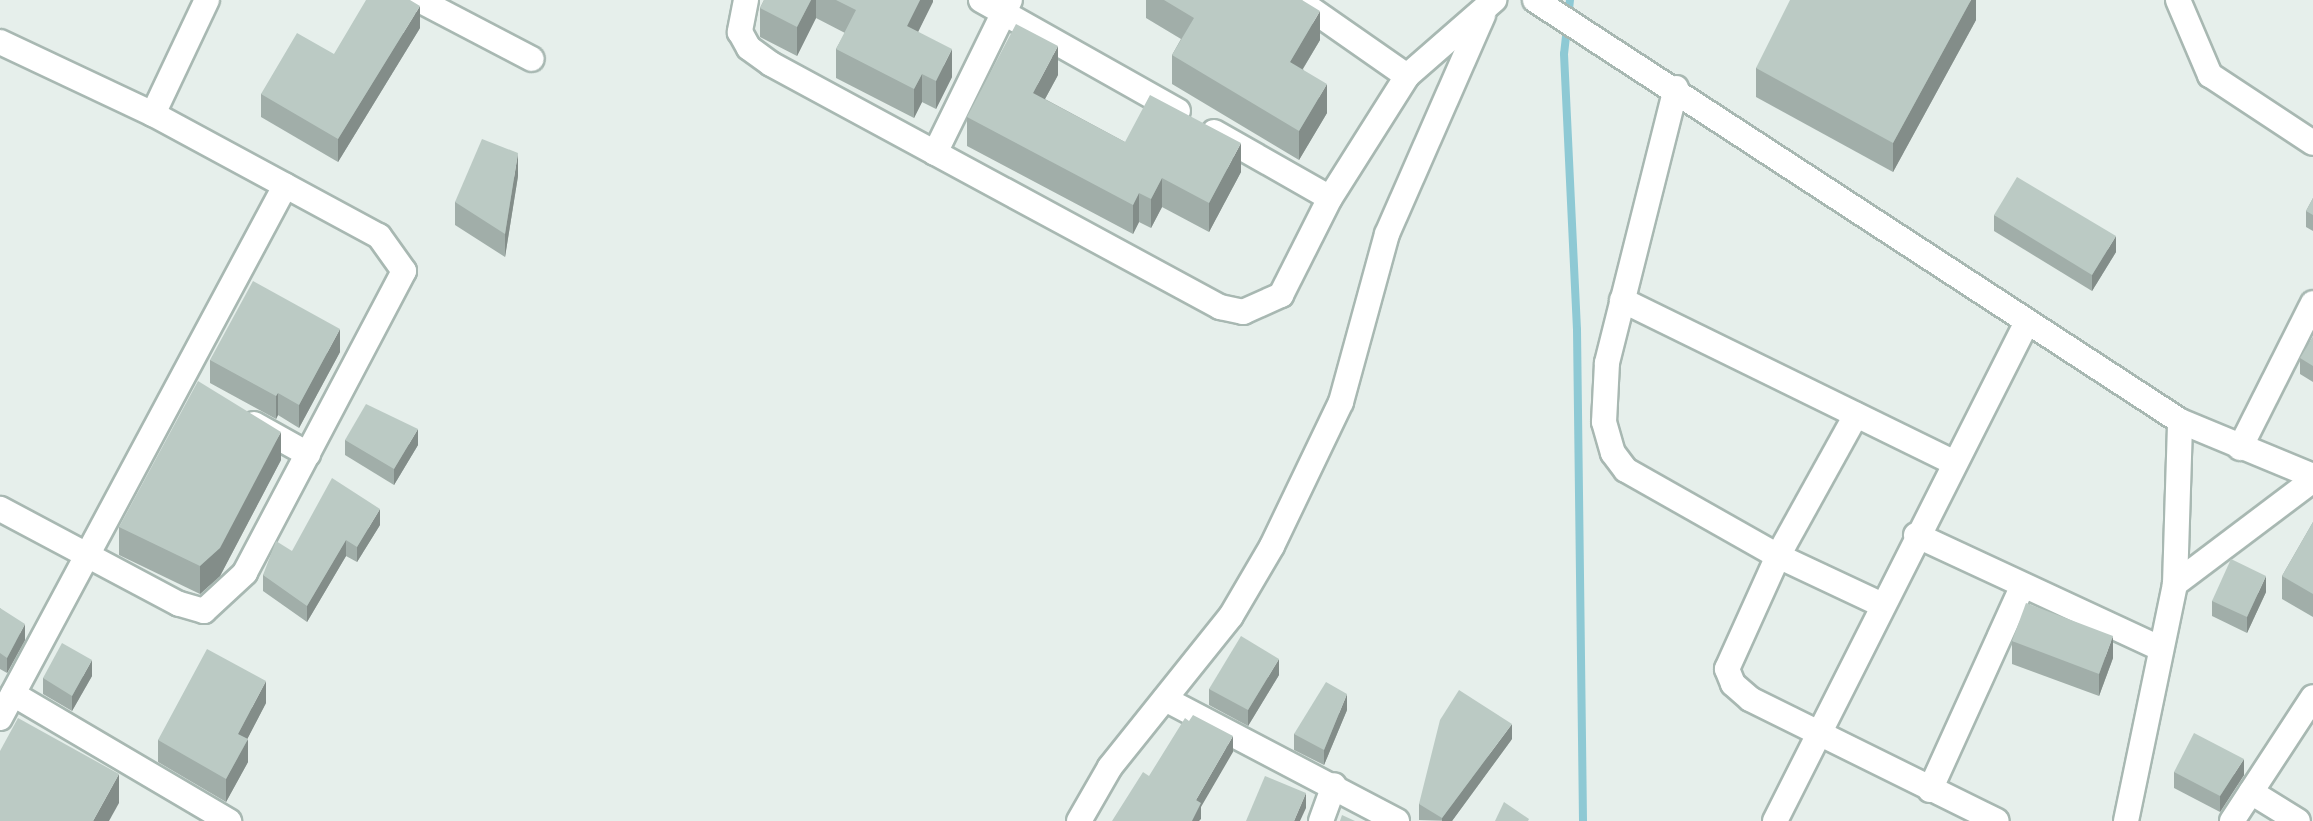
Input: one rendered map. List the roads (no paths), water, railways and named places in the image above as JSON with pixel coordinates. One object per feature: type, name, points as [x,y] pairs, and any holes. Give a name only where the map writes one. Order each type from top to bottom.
[{"type":"street","points":[[153,114],[207,0]]},
{"type":"street","points":[[419,0],[532,59]]},
{"type":"street","points":[[746,0],[740,32],[749,48],[1220,307],[1243,312],[1281,295],[1330,198],[1407,76],[1489,6]]},
{"type":"street","points":[[981,0],[1007,6],[1330,198]]},
{"type":"street","points":[[1298,0],[1407,76]]},
{"type":"street","points":[[2178,0],[2210,75],[2313,143]]},
{"type":"street","points":[[1540,3],[1676,88],[2180,421],[2313,478]]},
{"type":"street","points":[[935,153],[1007,6]]},
{"type":"street","points":[[1079,821],[1110,767],[1231,616],[1304,483],[1341,402],[1387,234],[1489,6]]},
{"type":"street","points":[[0,42],[153,114],[379,236],[404,271],[245,573],[204,611],[179,604],[0,509]]},
{"type":"street","points":[[1676,88],[1607,363],[1604,422],[1613,453],[1626,470],[1778,556],[1882,605]]},
{"type":"street","points":[[0,718],[285,186]]},
{"type":"street","points":[[1622,300],[1953,462]]},
{"type":"street","points":[[2240,448],[2313,303]]},
{"type":"street","points":[[1775,821],[1916,535],[2027,322]]},
{"type":"street","points":[[180,383],[206,398]]},
{"type":"street","points":[[231,412],[308,454]]},
{"type":"street","points":[[1856,415],[1778,556],[1727,669],[1733,684],[1750,699],[1997,821]]},
{"type":"street","points":[[2126,821],[2159,648],[2175,584],[2180,421]]},
{"type":"street","points":[[2175,584],[2313,478]]},
{"type":"street","points":[[1916,535],[2022,587],[2159,648]]},
{"type":"street","points":[[1930,790],[2022,587]]},
{"type":"street","points":[[13,694],[229,821]]},
{"type":"street","points":[[2232,821],[2313,697]]},
{"type":"street","points":[[1165,699],[1334,785],[1397,821]]},
{"type":"street","points":[[1321,821],[1334,785]]},
{"type":"street","points":[[2251,792],[2298,821]]},
{"type":"waterway","points":[[1570,0],[1564,54],[1577,330],[1583,821]]}]
